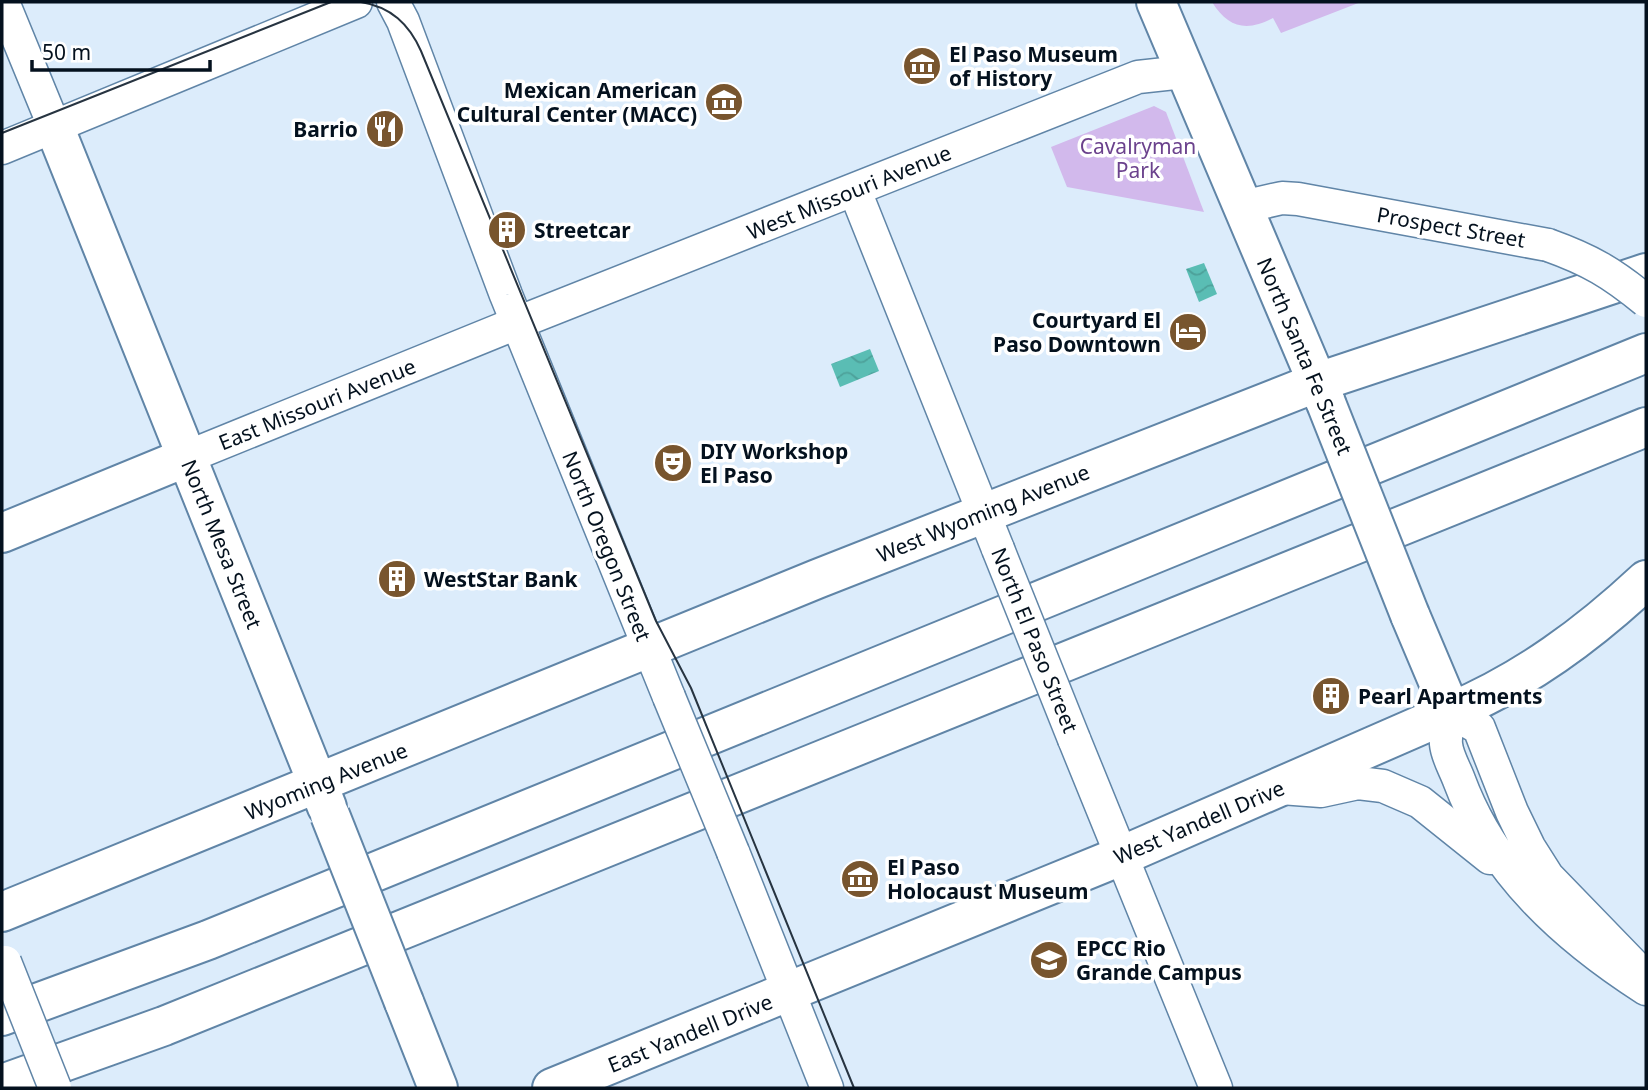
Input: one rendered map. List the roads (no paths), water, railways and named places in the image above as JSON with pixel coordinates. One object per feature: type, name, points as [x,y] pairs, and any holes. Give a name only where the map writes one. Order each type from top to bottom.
[{"type":"main road","name":"North Santa Fe Street","points":[[1156,2],[1322,392],[1451,712]]},
{"type":"main road","name":"North Mesa Street","points":[[54,126],[438,1088]]},
{"type":"main road","name":"West Wyoming Avenue","points":[[649,648],[984,513],[1646,273]]},
{"type":"main road","points":[[2,1016],[234,929],[1646,353]]},
{"type":"main road","points":[[2,1084],[164,1026],[1646,427]]},
{"type":"main road","name":"East Missouri Avenue","points":[[2,533],[187,457]]},
{"type":"main road","name":"West Yandell Drive","points":[[789,992],[1121,856],[1493,694],[1550,659],[1596,624],[1646,580]]},
{"type":"main road","name":"Wyoming Avenue","points":[[2,912],[324,800],[649,648]]},
{"type":"main road","name":"East Yandell Drive","points":[[552,1088],[789,992]]},
{"type":"street","name":"North Mesa Street","points":[[3,2],[54,126]]},
{"type":"street","points":[[2,148],[356,2]]},
{"type":"street","name":"North Oregon Street","points":[[393,2],[403,21],[517,323],[827,1088]]},
{"type":"street","name":"West Missouri Avenue","points":[[517,323],[1138,77],[1184,72]]},
{"type":"street","name":"North El Paso Street","points":[[855,191],[1216,1088]]},
{"type":"street","name":"Prospect Street","points":[[1242,207],[1282,198],[1298,199],[1548,245],[1585,258],[1646,300]]},
{"type":"street","name":"East Missouri Avenue","points":[[187,457],[517,323]]},
{"type":"street","points":[[1517,882],[1470,811],[1446,744],[1451,712],[1479,728],[1528,847],[1548,877],[1646,978]]},
{"type":"street","points":[[1281,788],[1321,791],[1358,783],[1383,786],[1420,802],[1475,845],[1517,882],[1544,911],[1607,963],[1646,989]]},
{"type":"street","points":[[3,958],[55,1088]]},
{"type":"water","points":[[1204,263],[1217,294],[1199,302],[1186,269]]},
{"type":"water","points":[[870,349],[879,371],[840,387],[831,364]]},
{"type":"tram line","points":[[2,133],[331,2]]},
{"type":"tram line","points":[[361,2],[372,4],[398,18],[421,51],[656,621],[691,688],[854,1088]]},
{"type":"tram line","points":[[2,994],[40,1088]]},
{"type":"place","name":"El Paso Museum of History","points":[[922,66]]},
{"type":"place","name":"Mexican American Cultural Center (MACC)","points":[[724,102]]},
{"type":"place","name":"Barrio","points":[[385,129]]},
{"type":"place","name":"Streetcar","points":[[507,230]]},
{"type":"place","name":"Courtyard El Paso Downtown","points":[[1188,332]]},
{"type":"place","name":"DIY Workshop El Paso","points":[[673,463]]},
{"type":"place","name":"WestStar Bank","points":[[397,579]]},
{"type":"place","name":"Pearl Apartments","points":[[1331,696]]},
{"type":"place","name":"El Paso Holocaust Museum","points":[[860,879]]},
{"type":"place","name":"EPCC Rio Grande Campus","points":[[1049,960]]},
{"type":"park label","name":"Cavalryman Park","points":[[1138,158]]}]
